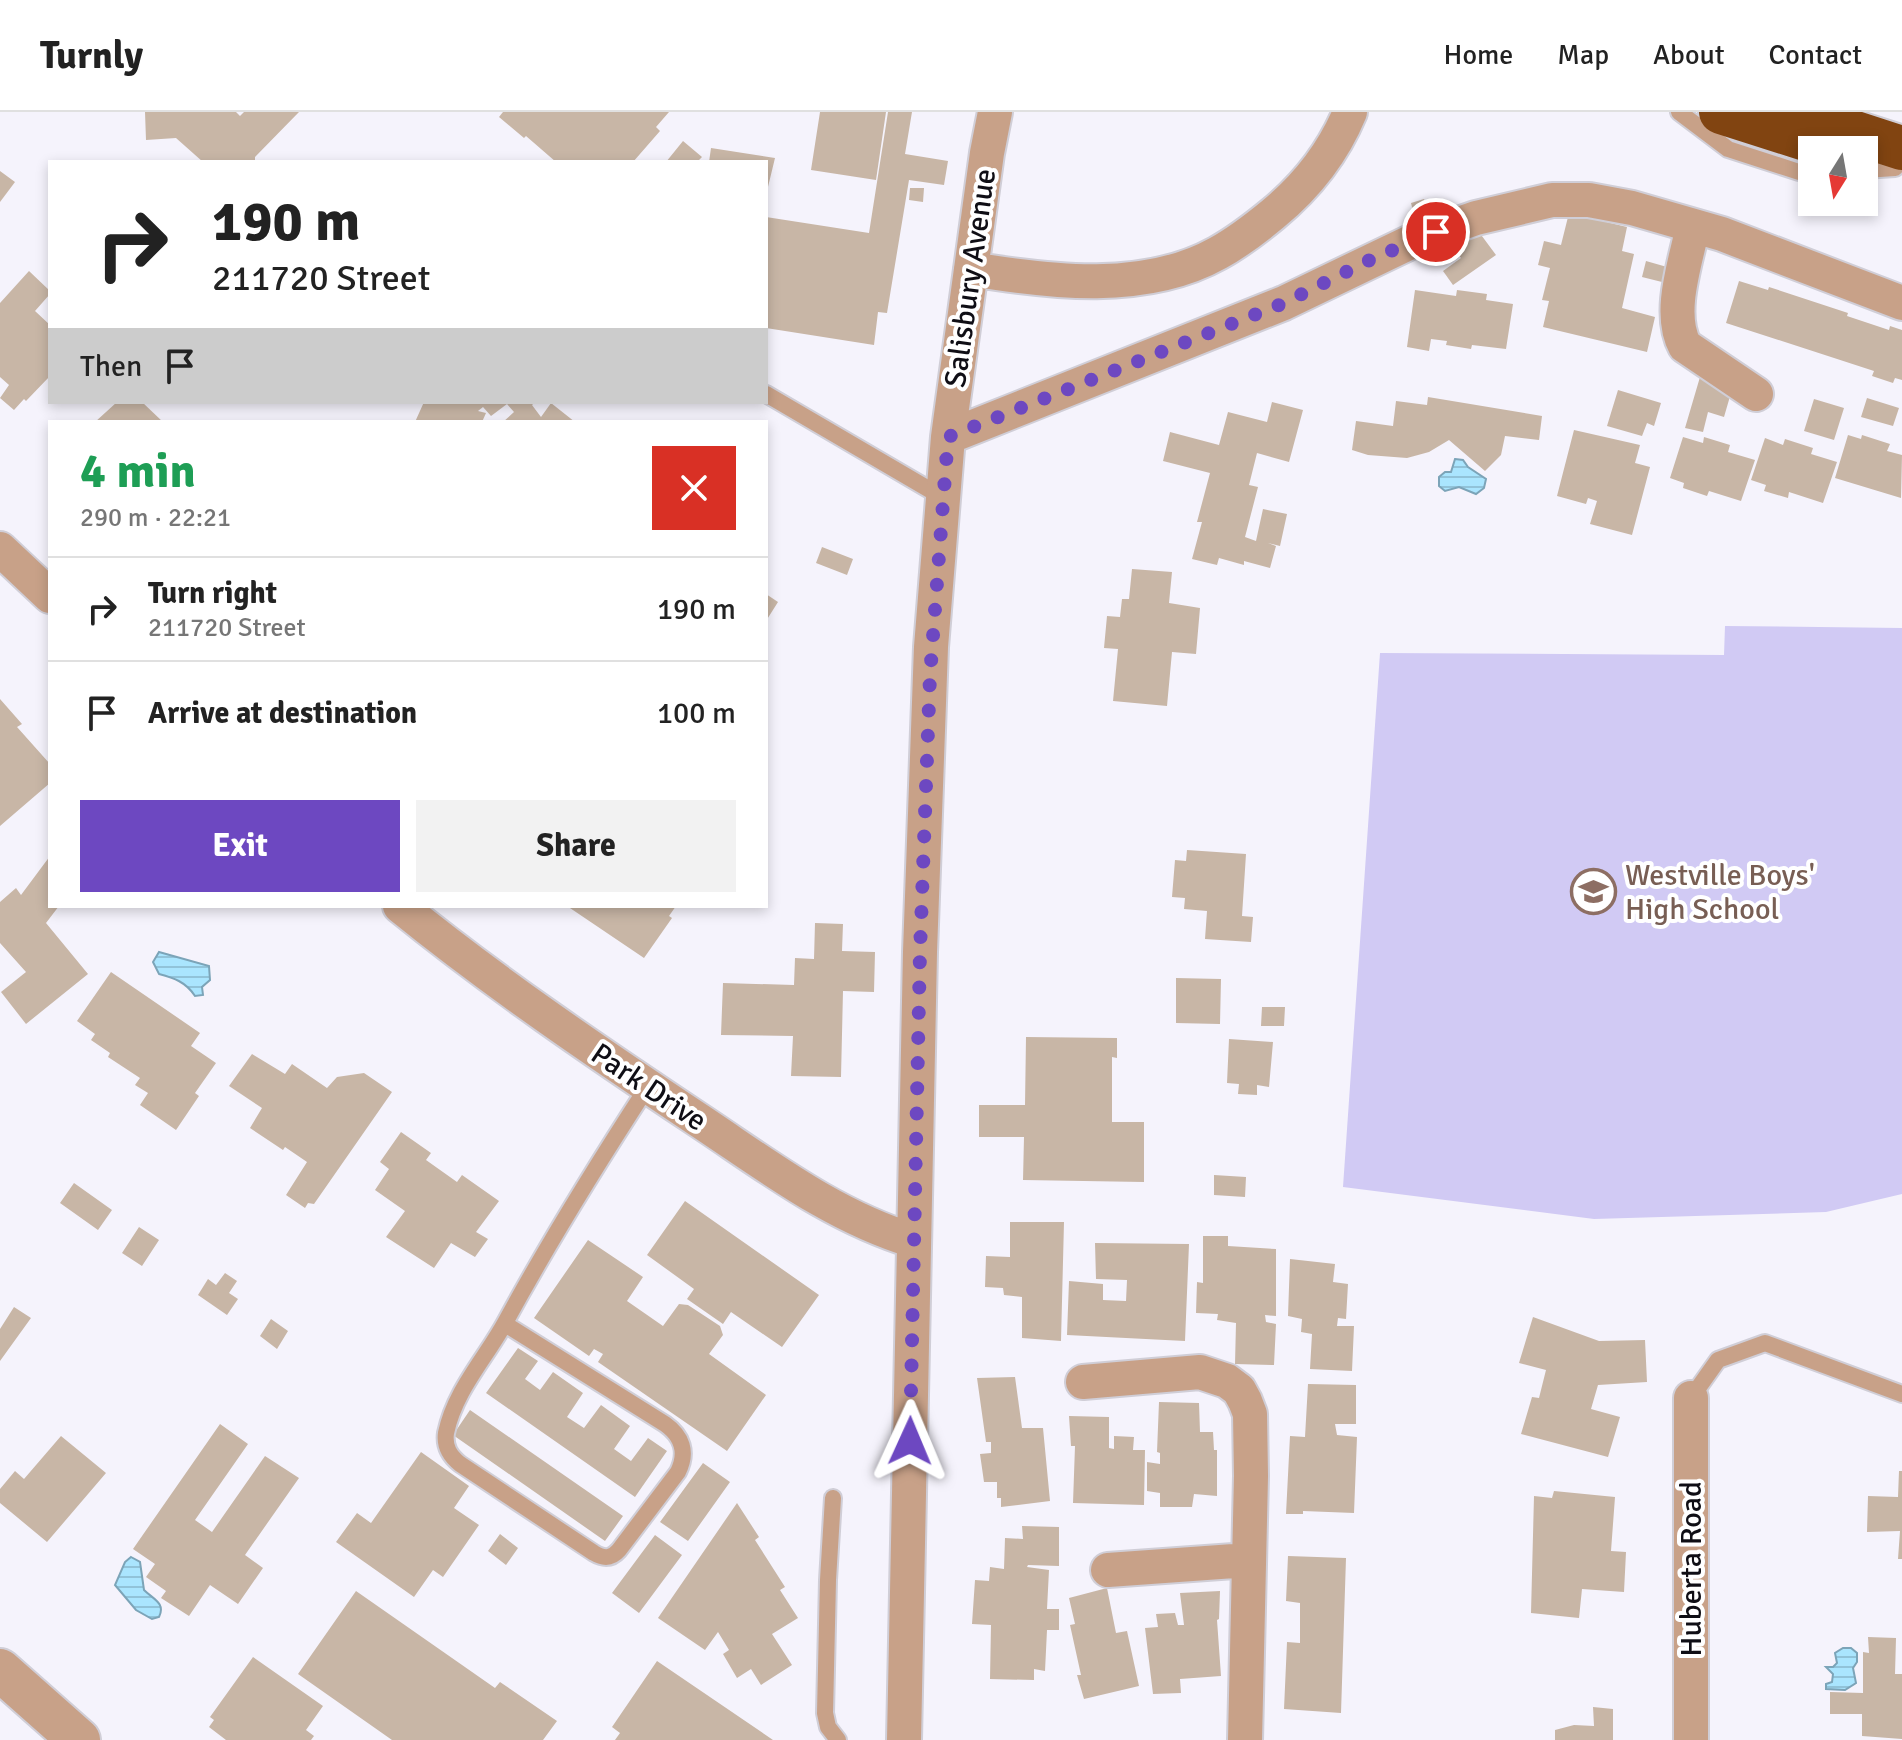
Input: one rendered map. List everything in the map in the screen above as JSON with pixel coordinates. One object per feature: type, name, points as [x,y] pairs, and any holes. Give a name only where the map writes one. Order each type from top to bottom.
[{"type":"highway","points":[[1721,112],[1798,137]]},
{"type":"highway","points":[[1790,112],[1885,163]]},
{"type":"street","name":"Salisbury Avenue","points":[[904,1740],[927,740],[948,437],[995,112]]},
{"type":"street","points":[[971,269],[1015,276],[1100,281],[1180,269],[1217,254],[1269,217],[1320,168],[1350,112]]},
{"type":"street","points":[[948,437],[1284,303],[1395,248],[1476,218],[1536,203],[1568,199],[1632,208],[1722,234],[1902,303]]},
{"type":"street","points":[[1693,226],[1677,308],[1680,337],[1685,346],[1756,394]]},
{"type":"street","points":[[0,549],[48,594]]},
{"type":"street","name":"Park Drive","points":[[403,908],[547,1019],[850,1218],[914,1241]]},
{"type":"street","points":[[1083,1382],[1200,1372],[1214,1375],[1239,1390],[1250,1414],[1245,1740]]},
{"type":"street","name":"Huberta Road","points":[[1691,1398],[1691,1740]]},
{"type":"street","points":[[1108,1570],[1248,1560]]},
{"type":"street","points":[[0,1670],[79,1740]]},
{"type":"lane","points":[[1679,112],[1728,149],[1798,172]]},
{"type":"lane","points":[[768,395],[942,497]]},
{"type":"lane","points":[[505,1324],[673,1429],[681,1442],[683,1459],[678,1472],[619,1550],[610,1557],[600,1556],[460,1464],[447,1450],[446,1432],[476,1365],[505,1324],[574,1201],[648,1086]]},
{"type":"lane","points":[[1691,1398],[1718,1360],[1765,1343],[1902,1394]]},
{"type":"lane","points":[[833,1498],[825,1713],[828,1727],[838,1740]]},
{"type":"shaded area","name":"Westville Boys' High School","points":[[1725,626],[1902,628],[1902,1194],[1826,1212],[1594,1219],[1343,1187],[1380,653],[1724,655]]},
{"type":"water","points":[[1455,459],[1463,460],[1486,479],[1484,488],[1476,494],[1459,487],[1445,491],[1439,486],[1439,477],[1451,472]]},
{"type":"water","points":[[159,952],[209,966],[210,980],[202,987],[203,995],[195,996],[179,981],[159,974],[153,962]]},
{"type":"water","points":[[131,1557],[140,1562],[144,1590],[160,1605],[159,1617],[152,1619],[136,1610],[115,1585],[125,1562]]},
{"type":"water","points":[[1851,1648],[1857,1653],[1853,1668],[1856,1683],[1845,1690],[1826,1689],[1826,1684],[1832,1682],[1833,1674],[1826,1667],[1837,1663],[1835,1653]]},
{"type":"building","points":[[145,112],[236,112],[240,116],[244,112],[299,112],[255,160],[201,160],[176,138],[146,140]]},
{"type":"building","points":[[503,112],[669,112],[656,127],[660,131],[635,160],[554,160],[499,117]]},
{"type":"building","points":[[820,112],[886,112],[876,180],[811,170]]},
{"type":"building","points":[[888,112],[912,112],[905,154],[948,161],[944,185],[909,180],[887,313],[878,312],[874,345],[768,328],[768,217],[869,233]]},
{"type":"building","points":[[683,141],[702,157],[699,160],[668,160]]},
{"type":"building","points":[[711,148],[775,158],[768,187],[768,160],[709,160]]},
{"type":"building","points":[[0,171],[15,182],[0,202]]},
{"type":"building","points":[[910,188],[924,188],[923,202],[909,200]]},
{"type":"building","points":[[1424,199],[1429,214],[1415,219],[1411,203]]},
{"type":"building","points":[[1569,213],[1627,227],[1622,251],[1634,254],[1622,308],[1655,317],[1647,352],[1543,327],[1549,301],[1542,300],[1550,268],[1538,265],[1544,241],[1561,245]]},
{"type":"building","points":[[1476,228],[1496,255],[1453,285],[1443,271],[1461,258],[1451,245]]},
{"type":"building","points":[[1646,261],[1674,269],[1670,284],[1642,277]]},
{"type":"building","points":[[29,271],[48,289],[48,296],[35,311],[48,323],[48,378],[14,410],[0,398],[9,385],[0,377],[0,303]]},
{"type":"building","points":[[1739,281],[1768,290],[1769,287],[1889,330],[1890,326],[1902,330],[1902,380],[1895,378],[1893,383],[1872,376],[1874,371],[1726,323]]},
{"type":"building","points":[[1415,290],[1456,296],[1457,290],[1487,294],[1486,300],[1513,304],[1506,349],[1472,345],[1471,349],[1431,339],[1429,351],[1407,347]]},
{"type":"building","points":[[1700,377],[1733,386],[1724,417],[1708,412],[1703,432],[1685,428]]},
{"type":"building","points":[[1618,390],[1661,403],[1654,426],[1647,423],[1642,436],[1607,426]]},
{"type":"building","points":[[1428,397],[1542,416],[1539,440],[1505,436],[1501,455],[1485,471],[1449,440],[1429,452],[1407,458],[1368,455],[1352,450],[1356,421],[1393,426],[1396,401],[1427,405]]},
{"type":"building","points":[[1867,398],[1899,408],[1893,426],[1861,417]]},
{"type":"building","points":[[1814,399],[1844,408],[1834,440],[1804,431]]},
{"type":"building","points":[[1272,402],[1303,410],[1289,462],[1257,453],[1249,485],[1258,487],[1245,537],[1256,541],[1263,509],[1287,514],[1280,546],[1268,543],[1276,546],[1270,568],[1219,558],[1217,565],[1192,559],[1202,522],[1197,522],[1210,473],[1163,461],[1170,432],[1219,445],[1228,412],[1267,422]]},
{"type":"building","points":[[115,404],[144,404],[161,420],[97,420]]},
{"type":"building","points":[[423,404],[507,404],[491,416],[483,407],[478,411],[486,413],[483,420],[416,420]]},
{"type":"building","points":[[507,404],[533,404],[541,417],[552,404],[572,420],[505,420],[514,412]]},
{"type":"building","points":[[1574,430],[1640,445],[1635,463],[1650,467],[1632,535],[1590,524],[1597,501],[1588,498],[1586,504],[1557,496]]},
{"type":"building","points":[[1848,435],[1861,439],[1862,435],[1890,444],[1887,451],[1902,455],[1901,498],[1835,478]]},
{"type":"building","points":[[1683,437],[1703,443],[1704,437],[1730,445],[1728,452],[1755,460],[1741,501],[1709,491],[1707,496],[1683,488],[1684,483],[1670,478]]},
{"type":"building","points":[[1765,438],[1783,445],[1785,439],[1813,448],[1811,454],[1837,462],[1823,503],[1789,492],[1788,498],[1764,491],[1766,485],[1751,480]]},
{"type":"building","points":[[822,547],[853,559],[847,575],[816,563]]},
{"type":"building","points":[[1132,569],[1172,572],[1169,603],[1200,608],[1196,654],[1172,652],[1167,706],[1113,701],[1118,649],[1104,648],[1107,616],[1120,617],[1122,599],[1129,599]]},
{"type":"building","points":[[768,595],[778,602],[768,618]]},
{"type":"building","points":[[0,699],[22,724],[17,727],[48,762],[48,785],[0,826]]},
{"type":"building","points":[[1187,850],[1246,854],[1242,916],[1253,917],[1251,942],[1205,939],[1207,911],[1184,909],[1185,898],[1172,897],[1175,860],[1186,861]]},
{"type":"building","points":[[48,859],[48,908],[57,908],[46,923],[88,974],[26,1024],[1,992],[26,972],[0,943],[0,902],[16,888],[21,895]]},
{"type":"building","points":[[570,908],[675,908],[669,916],[672,918],[644,958]]},
{"type":"building","points":[[815,923],[843,924],[842,951],[875,952],[874,992],[843,991],[841,1077],[791,1076],[793,1036],[721,1035],[723,983],[794,985],[795,958],[814,959]]},
{"type":"building","points":[[111,972],[200,1033],[191,1046],[216,1063],[195,1093],[199,1096],[176,1130],[140,1105],[148,1093],[135,1085],[140,1078],[108,1057],[110,1053],[91,1040],[95,1034],[77,1021]]},
{"type":"building","points":[[1176,978],[1221,979],[1220,1024],[1176,1023]]},
{"type":"building","points":[[1262,1007],[1285,1007],[1284,1026],[1261,1026]]},
{"type":"building","points":[[1026,1037],[1117,1038],[1117,1058],[1112,1057],[1112,1122],[1144,1122],[1144,1182],[1023,1180],[1024,1137],[979,1137],[979,1105],[1025,1105]]},
{"type":"building","points":[[1229,1039],[1273,1042],[1269,1087],[1257,1085],[1257,1095],[1238,1094],[1239,1084],[1227,1083]]},
{"type":"building","points":[[252,1054],[285,1074],[292,1064],[327,1088],[337,1077],[364,1073],[392,1092],[314,1204],[308,1203],[305,1208],[286,1195],[307,1162],[250,1128],[262,1108],[229,1086]]},
{"type":"building","points":[[401,1132],[431,1153],[426,1160],[457,1182],[462,1175],[499,1201],[476,1232],[488,1239],[475,1257],[451,1243],[434,1268],[386,1237],[405,1211],[375,1190],[389,1169],[380,1162]]},
{"type":"building","points":[[1214,1175],[1246,1177],[1245,1197],[1214,1195]]},
{"type":"building","points":[[74,1183],[112,1210],[98,1230],[60,1203]]},
{"type":"building","points":[[685,1201],[819,1295],[782,1347],[731,1312],[723,1324],[687,1299],[694,1289],[647,1255]]},
{"type":"building","points":[[1010,1222],[1064,1222],[1061,1341],[1022,1338],[1022,1297],[1004,1295],[1003,1288],[985,1287],[986,1256],[1010,1257]]},
{"type":"building","points":[[139,1227],[159,1240],[142,1266],[122,1253]]},
{"type":"building","points":[[1203,1236],[1228,1236],[1228,1246],[1276,1249],[1276,1316],[1265,1315],[1266,1322],[1276,1324],[1274,1365],[1235,1364],[1236,1323],[1217,1320],[1218,1314],[1196,1313],[1197,1282],[1203,1283]]},
{"type":"building","points":[[588,1240],[643,1277],[627,1301],[663,1326],[679,1304],[688,1305],[720,1326],[723,1335],[709,1354],[766,1395],[727,1451],[598,1362],[603,1354],[594,1349],[589,1356],[534,1318]]},
{"type":"building","points":[[1095,1243],[1189,1244],[1185,1341],[1067,1335],[1069,1281],[1103,1284],[1103,1300],[1126,1301],[1127,1280],[1096,1279]]},
{"type":"building","points":[[1290,1259],[1335,1264],[1333,1282],[1348,1284],[1346,1319],[1338,1318],[1337,1326],[1354,1326],[1352,1371],[1310,1369],[1312,1334],[1301,1332],[1302,1319],[1288,1316]]},
{"type":"building","points":[[225,1273],[237,1281],[229,1293],[238,1299],[227,1315],[198,1295],[208,1279],[216,1285]]},
{"type":"building","points":[[14,1307],[31,1318],[0,1361],[0,1329]]},
{"type":"building","points":[[1533,1317],[1599,1341],[1645,1340],[1647,1382],[1598,1385],[1591,1409],[1620,1417],[1608,1457],[1521,1434],[1532,1397],[1539,1398],[1546,1370],[1519,1363]]},
{"type":"building","points":[[271,1319],[288,1331],[277,1349],[260,1336]]},
{"type":"building","points":[[518,1348],[538,1361],[525,1379],[540,1390],[553,1372],[583,1393],[567,1417],[584,1428],[601,1405],[630,1426],[614,1449],[631,1461],[648,1438],[667,1451],[635,1497],[486,1393]]},
{"type":"building","points":[[1015,1377],[1022,1428],[1043,1428],[1050,1501],[1001,1507],[1001,1498],[997,1498],[997,1482],[984,1482],[980,1454],[991,1453],[991,1442],[986,1442],[977,1378]]},
{"type":"building","points":[[1308,1384],[1356,1385],[1356,1424],[1335,1424],[1337,1435],[1357,1437],[1354,1513],[1303,1511],[1303,1514],[1286,1514],[1290,1436],[1305,1437]]},
{"type":"building","points":[[1159,1402],[1199,1403],[1200,1432],[1213,1432],[1214,1450],[1217,1450],[1217,1496],[1194,1494],[1192,1507],[1160,1507],[1160,1493],[1147,1491],[1147,1462],[1160,1464],[1160,1453],[1157,1452]]},
{"type":"building","points":[[470,1410],[623,1516],[605,1541],[453,1435]]},
{"type":"building","points":[[1069,1416],[1109,1417],[1109,1448],[1114,1449],[1114,1436],[1134,1437],[1133,1450],[1145,1450],[1144,1505],[1073,1503],[1075,1446],[1071,1446]]},
{"type":"building","points":[[220,1424],[248,1444],[195,1520],[212,1532],[265,1456],[299,1478],[245,1555],[263,1568],[238,1604],[210,1585],[189,1616],[161,1598],[166,1591],[146,1577],[155,1564],[133,1549]]},
{"type":"building","points":[[61,1436],[106,1473],[47,1542],[0,1503],[0,1489],[15,1471],[24,1479]]},
{"type":"building","points":[[421,1452],[469,1486],[454,1508],[479,1525],[443,1577],[433,1570],[414,1597],[336,1542],[357,1513],[371,1523]]},
{"type":"building","points":[[703,1463],[730,1482],[688,1541],[660,1522]]},
{"type":"building","points":[[1899,1471],[1902,1471],[1902,1559],[1898,1559],[1900,1531],[1867,1532],[1868,1496],[1898,1497]]},
{"type":"building","points":[[1554,1491],[1615,1497],[1611,1551],[1626,1552],[1624,1592],[1582,1589],[1579,1618],[1531,1613],[1534,1496],[1552,1498]]},
{"type":"building","points":[[737,1503],[759,1537],[755,1540],[785,1587],[780,1590],[798,1618],[772,1634],[792,1665],[761,1685],[751,1669],[737,1678],[723,1654],[729,1650],[718,1632],[705,1650],[658,1618]]},
{"type":"building","points":[[1022,1526],[1059,1527],[1059,1566],[1027,1567],[1049,1570],[1047,1609],[1059,1609],[1059,1630],[1047,1630],[1045,1671],[1034,1669],[1034,1680],[990,1679],[991,1625],[972,1624],[975,1580],[989,1581],[990,1567],[1004,1569],[1005,1538],[1023,1539]]},
{"type":"building","points":[[500,1534],[518,1548],[506,1565],[488,1551]]},
{"type":"building","points":[[655,1535],[682,1555],[639,1613],[612,1593]]},
{"type":"building","points":[[1288,1556],[1346,1558],[1341,1713],[1284,1709],[1287,1642],[1300,1643],[1300,1603],[1286,1601]]},
{"type":"building","points":[[1107,1588],[1116,1633],[1127,1631],[1139,1686],[1084,1699],[1077,1675],[1081,1675],[1070,1625],[1075,1624],[1069,1598]]},
{"type":"building","points":[[356,1591],[495,1688],[500,1682],[557,1721],[543,1740],[392,1740],[298,1674]]},
{"type":"building","points":[[1220,1591],[1217,1620],[1221,1676],[1180,1679],[1181,1693],[1153,1694],[1145,1628],[1158,1627],[1156,1614],[1175,1613],[1178,1625],[1184,1625],[1180,1593]]},
{"type":"building","points":[[1868,1637],[1896,1638],[1895,1674],[1902,1674],[1902,1739],[1862,1736],[1862,1714],[1830,1714],[1830,1692],[1863,1693],[1863,1652],[1869,1653]]},
{"type":"building","points":[[253,1657],[323,1706],[306,1730],[314,1736],[311,1740],[226,1740],[209,1727],[214,1720],[210,1717]]},
{"type":"building","points":[[657,1661],[773,1740],[615,1740],[620,1733],[612,1727]]},
{"type":"building","points":[[1593,1707],[1613,1709],[1613,1740],[1555,1740],[1555,1730],[1574,1725],[1594,1726]]},
{"type":"place","name":"Westville Boys' High School","points":[[1594,892]]},
{"type":"route","points":[[910,1441],[920,952],[931,647],[948,437],[1284,303],[1395,248],[1436,232]]}]
